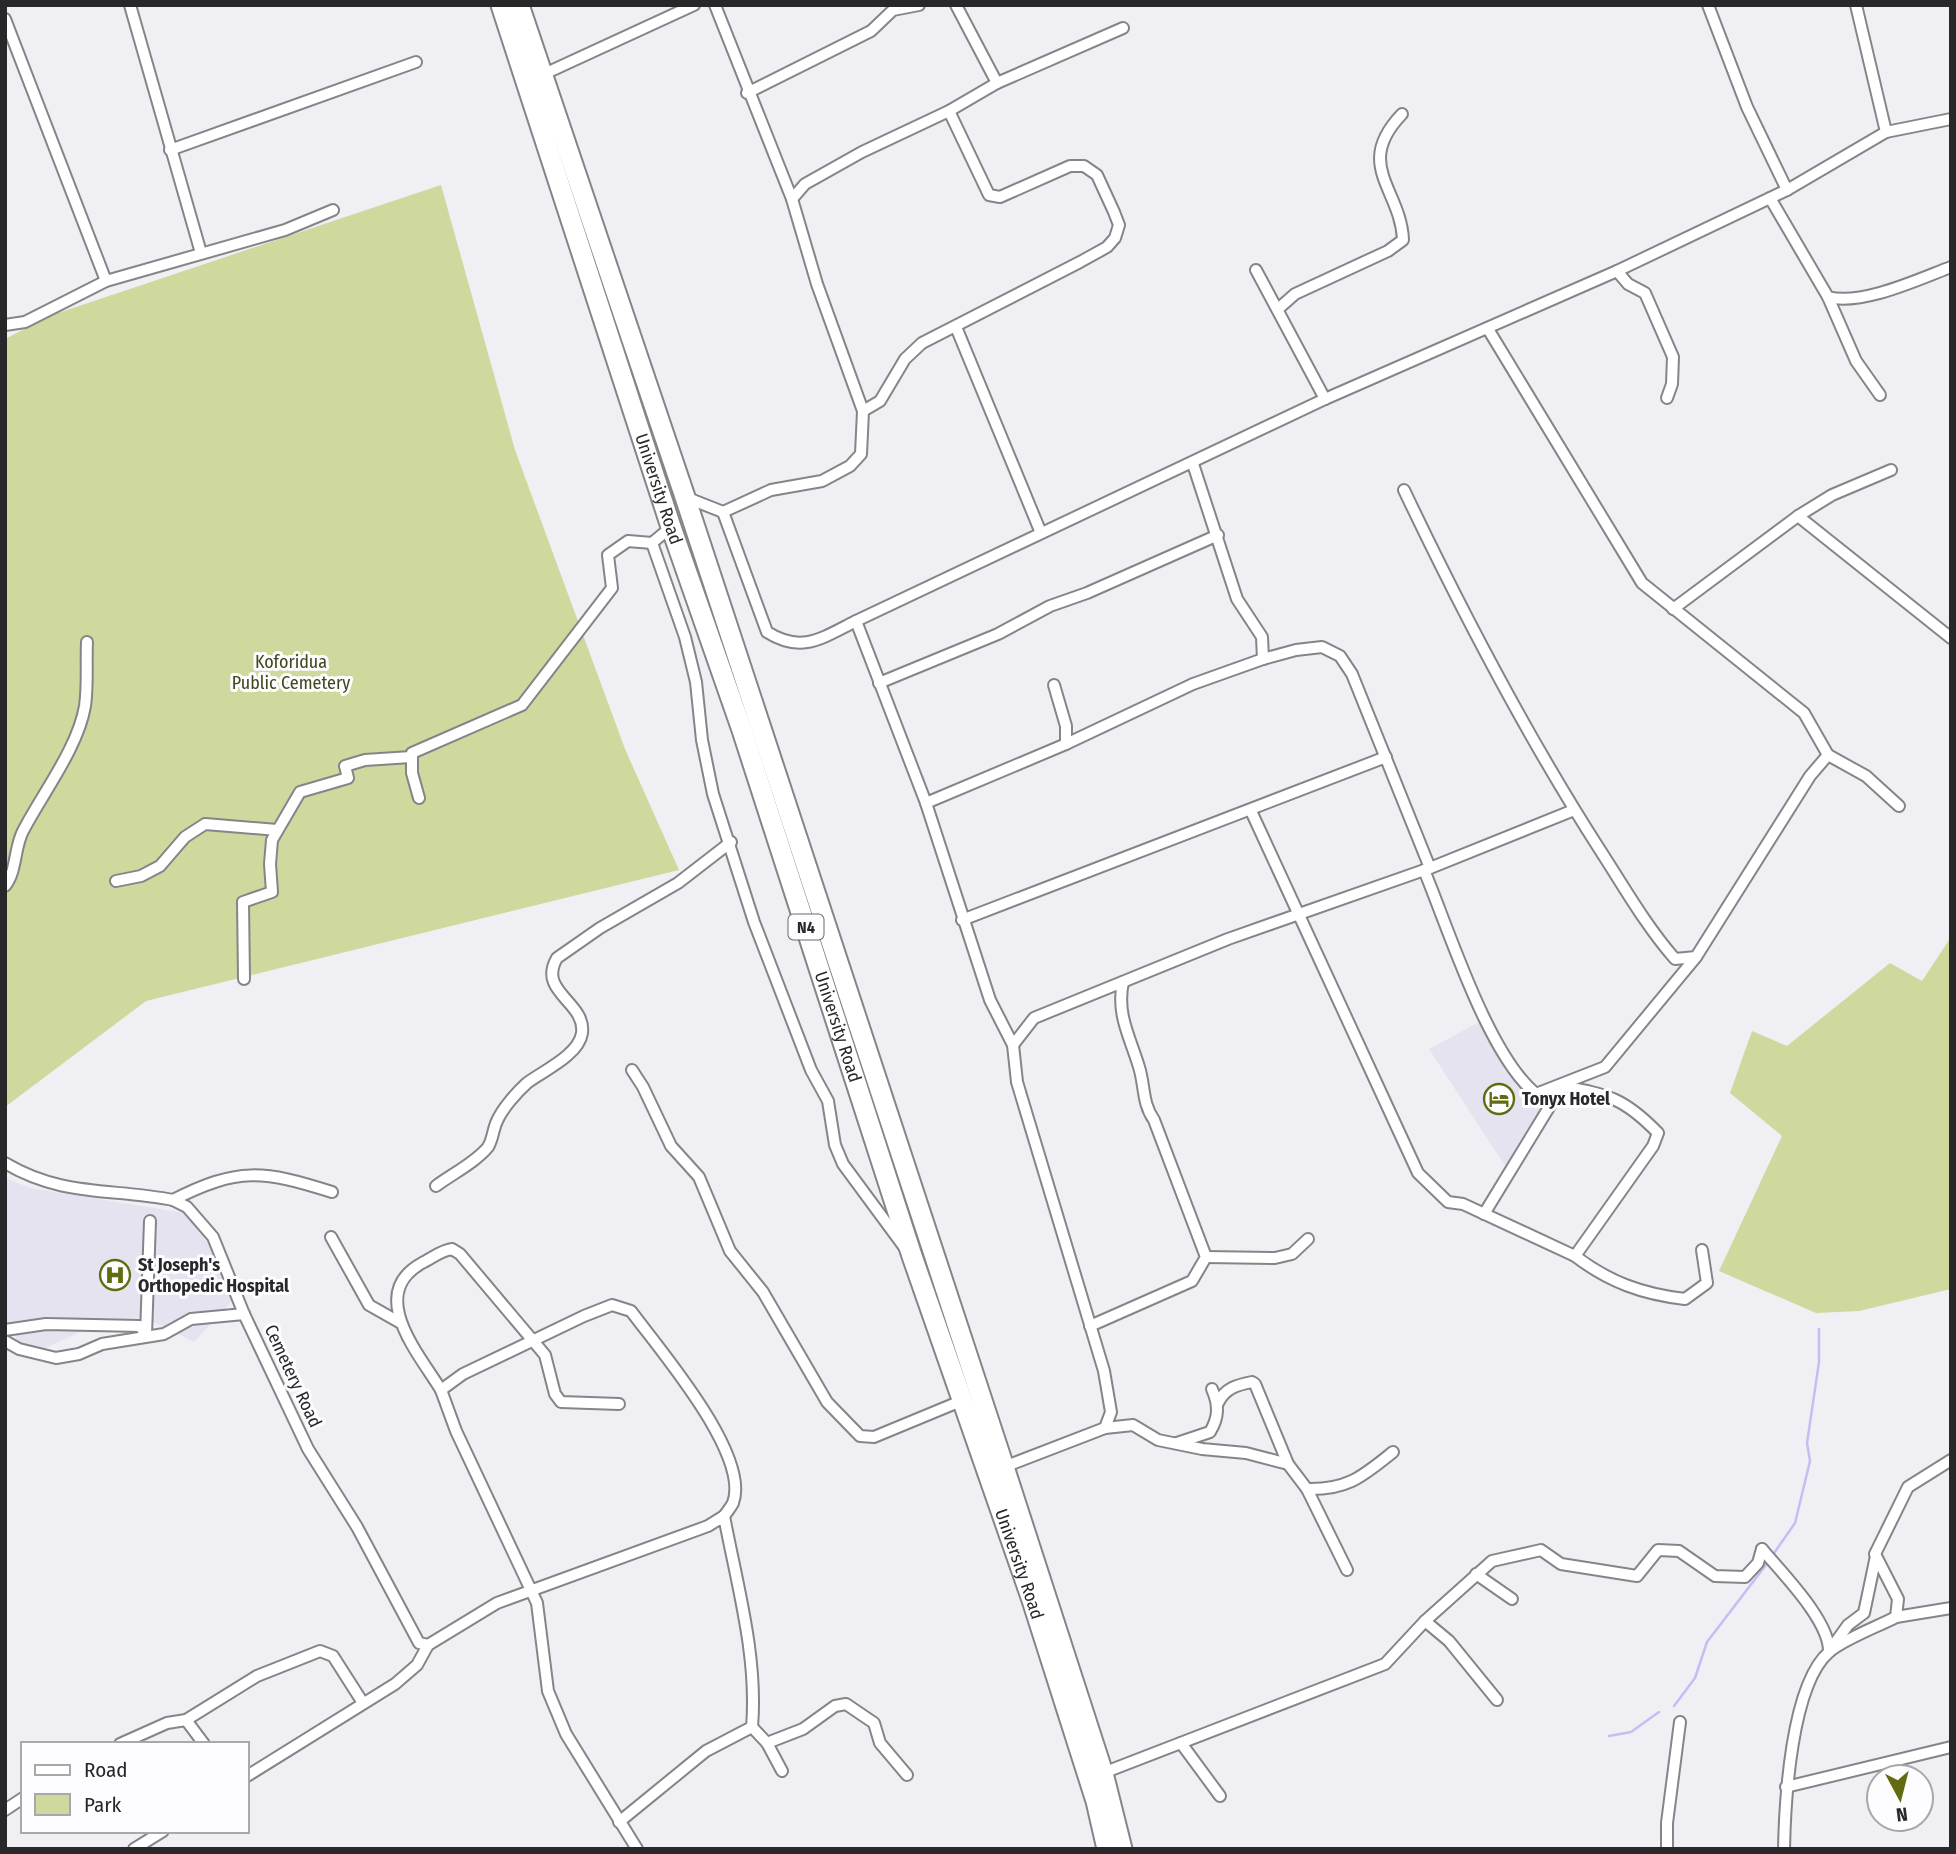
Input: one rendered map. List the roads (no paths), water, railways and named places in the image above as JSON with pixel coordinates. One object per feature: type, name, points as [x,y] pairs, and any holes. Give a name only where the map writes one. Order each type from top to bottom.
[{"type":"highway","name":"University Road","points":[[501,5],[671,527],[743,730],[912,1256],[1032,1600],[1096,1801],[1107,1849]]},
{"type":"highway","name":"University Road","points":[[519,5],[685,497],[1004,1467],[1104,1773],[1122,1849]]},
{"type":"street","points":[[130,5],[201,253]]},
{"type":"street","points":[[542,75],[694,5]]},
{"type":"street","points":[[715,5],[747,93],[792,200],[817,284],[863,411],[861,454],[850,466],[822,481],[771,490],[723,512]]},
{"type":"street","points":[[747,93],[871,31],[893,10],[919,5]]},
{"type":"street","points":[[956,5],[997,83]]},
{"type":"street","points":[[1708,5],[1747,107],[1787,190]]},
{"type":"street","points":[[1856,5],[1886,132]]},
{"type":"street","points":[[5,19],[106,281]]},
{"type":"street","points":[[792,200],[805,184],[862,152],[949,111],[997,83],[1123,28]]},
{"type":"street","points":[[170,150],[416,62]]},
{"type":"street","points":[[863,411],[880,401],[905,359],[922,343],[1107,247],[1115,238],[1119,225],[1097,175],[1084,166],[1070,166],[1000,197],[989,195],[949,111]]},
{"type":"street","points":[[1278,309],[1295,294],[1388,251],[1403,240],[1400,220],[1386,191],[1381,165],[1381,143],[1388,129],[1402,114]]},
{"type":"street","points":[[685,497],[705,502],[723,512],[767,632],[783,642],[800,644],[821,638],[1128,490],[1193,464],[1325,399],[1617,271],[1787,190],[1886,132],[1951,120]]},
{"type":"street","points":[[1770,198],[1828,297],[1856,361],[1880,395]]},
{"type":"street","points":[[5,325],[25,322],[106,281],[285,230],[332,210]]},
{"type":"street","points":[[1828,297],[1858,297],[1905,285],[1951,267]]},
{"type":"street","points":[[1256,270],[1325,399]]},
{"type":"street","points":[[1617,271],[1628,284],[1644,293],[1673,357],[1672,384],[1667,398]]},
{"type":"street","points":[[957,327],[1041,533]]},
{"type":"street","points":[[1488,329],[1642,583],[1804,713],[1828,755],[1866,776],[1899,806]]},
{"type":"street","points":[[1193,464],[1237,598],[1262,637],[1263,659]]},
{"type":"street","points":[[1673,609],[1798,516],[1832,495],[1891,470]]},
{"type":"street","points":[[1404,491],[1469,625],[1574,810],[1663,945],[1675,959],[1696,957]]},
{"type":"street","points":[[1798,516],[1951,638]]},
{"type":"street","points":[[419,798],[412,753],[522,705],[612,588],[608,555],[628,541],[652,543],[671,527]]},
{"type":"street","points":[[879,683],[998,634],[1050,606],[1087,593],[1218,535]]},
{"type":"street","points":[[652,543],[685,637],[696,682],[702,740],[713,794],[731,842],[754,922],[794,1027],[828,1101],[835,1145],[843,1164],[912,1256]]},
{"type":"street","points":[[856,621],[926,803],[990,1000],[1013,1045],[1017,1082],[1104,1371],[1111,1412],[1105,1428]]},
{"type":"street","points":[[5,886],[10,879],[14,853],[22,831],[58,775],[85,708],[87,642]]},
{"type":"street","points":[[926,803],[1066,744],[1193,684],[1263,659],[1296,650],[1322,647],[1340,656],[1352,674],[1495,1039],[1518,1079],[1536,1094],[1605,1067],[1696,957],[1810,776],[1828,755]]},
{"type":"street","points":[[1054,685],[1066,726],[1066,744]]},
{"type":"street","points":[[244,979],[243,902],[265,897],[272,891],[272,840],[300,792],[348,778],[345,766],[365,760],[411,757]]},
{"type":"street","points":[[962,920],[1251,811],[1385,757]]},
{"type":"street","points":[[1013,1045],[1034,1018],[1228,939],[1427,869],[1574,810]]},
{"type":"street","points":[[1251,811],[1409,1158],[1435,1192],[1448,1202],[1484,1214],[1575,1256],[1596,1272],[1632,1290],[1685,1299],[1707,1283],[1702,1250]]},
{"type":"street","points":[[116,881],[141,876],[160,866],[185,837],[205,824],[277,830]]},
{"type":"street","points":[[436,1186],[488,1147],[497,1119],[524,1086],[579,1042],[582,1027],[579,1014],[558,994],[554,986],[553,964],[557,958],[588,935],[678,883],[731,842]]},
{"type":"street","points":[[1124,982],[1120,1003],[1122,1020],[1140,1070],[1145,1107],[1154,1119],[1206,1257]]},
{"type":"street","points":[[632,1070],[643,1087],[670,1146],[699,1177],[730,1251],[764,1292],[828,1402],[850,1428],[860,1436],[874,1437],[961,1401]]},
{"type":"street","points":[[1484,1214],[1562,1086]]},
{"type":"street","points":[[1562,1086],[1596,1093],[1632,1107],[1658,1133],[1653,1146],[1575,1256]]},
{"type":"street","points":[[5,1163],[32,1179],[73,1188],[173,1200],[207,1182],[233,1175],[259,1173],[332,1192]]},
{"type":"street","name":"Cemetery Road","points":[[173,1200],[187,1207],[213,1237],[244,1314],[308,1449],[357,1527],[419,1643],[428,1645]]},
{"type":"street","points":[[146,1335],[150,1222]]},
{"type":"street","points":[[331,1237],[369,1305],[399,1322],[441,1390],[456,1431],[532,1590],[541,1624],[548,1691],[566,1734],[637,1849]]},
{"type":"street","points":[[1206,1257],[1275,1258],[1292,1254],[1308,1239]]},
{"type":"street","points":[[399,1322],[402,1279],[412,1269],[452,1249],[460,1254],[532,1343],[545,1355],[555,1394],[561,1402],[619,1404]]},
{"type":"street","points":[[1090,1326],[1192,1281],[1206,1257]]},
{"type":"street","points":[[248,1775],[395,1684],[416,1665],[428,1645],[497,1603],[708,1526],[724,1516],[734,1502],[733,1476],[726,1447],[631,1311],[612,1305],[463,1374],[441,1390]]},
{"type":"street","points":[[5,1340],[19,1349],[56,1358],[146,1335],[164,1334],[191,1320],[244,1314]]},
{"type":"street","points":[[5,1330],[46,1324],[140,1326],[146,1335]]},
{"type":"street","points":[[1202,1449],[1216,1423],[1222,1394],[1234,1386],[1252,1381],[1288,1464],[1307,1489],[1347,1570]]},
{"type":"street","points":[[1212,1390],[1218,1403]]},
{"type":"street","points":[[1004,1467],[1105,1428],[1133,1425],[1158,1440],[1202,1449],[1246,1453],[1288,1464]]},
{"type":"street","points":[[1174,1444],[1210,1432]]},
{"type":"street","points":[[1307,1489],[1339,1488],[1352,1483],[1393,1452]]},
{"type":"street","points":[[1784,1849],[1786,1787],[1797,1719],[1814,1676],[1848,1625],[1864,1612],[1876,1556],[1909,1487],[1951,1460]]},
{"type":"street","points":[[724,1516],[750,1662],[754,1701],[752,1727],[767,1743],[782,1771]]},
{"type":"street","points":[[1104,1773],[1385,1664],[1425,1621],[1476,1574],[1503,1556],[1541,1550],[1561,1564],[1637,1576],[1658,1550],[1679,1551],[1715,1576],[1745,1577],[1758,1563],[1762,1549],[1800,1594],[1829,1640],[1829,1652]]},
{"type":"street","points":[[1876,1556],[1898,1599],[1896,1617]]},
{"type":"street","points":[[1476,1574],[1511,1599]]},
{"type":"street","points":[[1829,1652],[1896,1617],[1951,1608]]},
{"type":"street","points":[[1425,1621],[1449,1641],[1497,1700]]},
{"type":"street","points":[[124,1742],[167,1723],[186,1720],[257,1676],[320,1651],[333,1657],[363,1703]]},
{"type":"street","points":[[767,1743],[803,1729],[835,1706],[846,1704],[874,1723],[880,1743],[906,1775]]},
{"type":"street","points":[[186,1720],[202,1742]]},
{"type":"street","points":[[1667,1849],[1667,1823],[1680,1722]]},
{"type":"street","points":[[619,1822],[706,1751],[752,1727]]},
{"type":"street","points":[[1181,1743],[1220,1796]]},
{"type":"street","points":[[1786,1787],[1951,1747]]},
{"type":"street","points":[[5,1810],[21,1799]]},
{"type":"street","points":[[134,1849],[160,1833]]},
{"type":"waterway","points":[[1772,1556],[1795,1523],[1810,1461],[1807,1443],[1819,1362],[1819,1329]]},
{"type":"waterway","points":[[1674,1706],[1695,1678],[1707,1642],[1769,1561]]},
{"type":"waterway","points":[[1609,1736],[1631,1732],[1659,1712]]},
{"type":"place","name":"Tonyx Hotel","points":[[1499,1099]]},
{"type":"place","name":"St Joseph's Orthopedic Hospital","points":[[115,1275]]},
{"type":"park label","name":"Koforidua Public Cemetery","points":[[291,672]]}]
